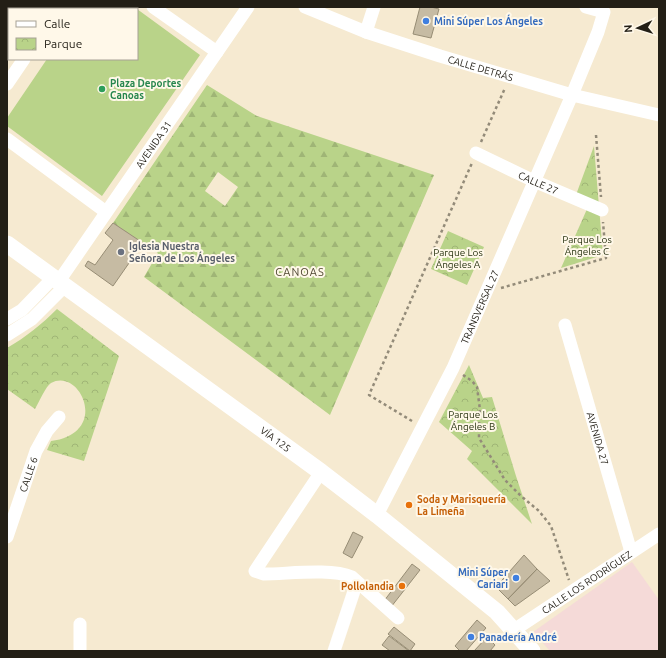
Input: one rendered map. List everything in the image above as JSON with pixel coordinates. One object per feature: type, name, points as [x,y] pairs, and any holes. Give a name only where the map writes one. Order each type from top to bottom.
[{"type":"main road","name":"VÍA 125","points":[[7,244],[321,472],[377,515],[497,612],[532,651]]},
{"type":"street","points":[[153,7],[217,52]]},
{"type":"street","name":"AVENIDA 31","points":[[59,282],[248,7]]},
{"type":"street","name":"CALLE DETRÁS","points":[[306,7],[366,32],[572,95],[659,115]]},
{"type":"street","points":[[366,32],[374,7]]},
{"type":"street","points":[[572,95],[598,32],[604,12],[586,7]]},
{"type":"street","points":[[7,84],[23,60]]},
{"type":"street","name":"TRANSVERSAL 27","points":[[377,515],[453,368],[572,95]]},
{"type":"street","points":[[7,139],[106,212]]},
{"type":"street","name":"CALLE 27","points":[[476,153],[534,181],[602,210]]},
{"type":"street","points":[[7,319],[22,310],[59,282]]},
{"type":"street","points":[[7,335],[32,320],[59,282]]},
{"type":"street","name":"AVENIDA 27","points":[[565,325],[631,552]]},
{"type":"street","name":"CALLE 6","points":[[7,537],[36,451],[47,431],[59,417]]},
{"type":"street","points":[[321,472],[255,570],[264,574],[330,572],[352,577],[398,618]]},
{"type":"street","name":"CALLE LOS RODRÍGUEZ","points":[[514,630],[659,534]]},
{"type":"street","points":[[334,651],[357,582]]},
{"type":"street","points":[[80,624],[80,651]]},
{"type":"path","points":[[423,428],[368,395],[510,76]]},
{"type":"path","points":[[486,292],[606,258],[596,135]]},
{"type":"path","points":[[453,368],[472,381],[477,387],[480,410],[478,426],[479,438],[505,480],[539,511],[551,526],[572,592]]},
{"type":"shaded area","points":[[632,562],[659,600],[659,651],[550,651],[533,632]]},
{"type":"green space","points":[[134,7],[136,8],[82,8]]},
{"type":"green space","name":"Plaza Deportes Canoas","points":[[138,10],[200,55],[102,196],[7,126],[7,118],[46,60],[138,60]]},
{"type":"green space","points":[[207,85],[257,116],[434,175],[330,415],[144,277],[158,253],[113,223]],"holes":[[[218,172],[238,187],[225,206],[205,191]]]},
{"type":"green space","name":"Parque Los Ángeles C","points":[[594,146],[603,255],[561,268],[587,209],[573,203]]},
{"type":"green space","name":"Parque Los Ángeles A","points":[[448,231],[484,247],[467,285],[431,269]]},
{"type":"green space","points":[[57,309],[119,356],[84,461],[47,450],[51,441],[69,436],[80,426],[85,415],[84,403],[80,392],[72,384],[62,381],[51,383],[35,409],[7,389],[7,348],[34,330]]},
{"type":"green space","name":"Parque Los Ángeles B","points":[[469,365],[483,398],[492,397],[532,524],[467,459],[472,451],[439,422]]},
{"type":"building","name":"Mini Súper Los Ángeles","points":[[420,7],[439,9],[431,38],[413,34]]},
{"type":"building","name":"Iglesia Nuestra Señora de Los Ángeles","points":[[113,223],[143,243],[113,286],[85,266],[88,261],[95,265],[113,240],[105,233]]},
{"type":"building","points":[[353,532],[363,537],[352,558],[343,553]]},
{"type":"building","name":"Mini Súper Cariari","points":[[524,555],[537,569],[508,599],[496,587]]},
{"type":"building","name":"Pollolandia","points":[[412,564],[420,570],[391,607],[384,601]]},
{"type":"building","points":[[537,569],[550,581],[515,606],[508,599]]},
{"type":"building","name":"Panadería André","points":[[477,620],[486,628],[466,651],[460,651],[455,646]]},
{"type":"building","points":[[394,627],[415,644],[410,651],[388,634]]},
{"type":"building","points":[[389,636],[409,651],[390,651],[382,645]]},
{"type":"building","points":[[487,637],[495,645],[490,651],[474,651]]},
{"type":"place","name":"Mini Súper Los Ángeles","points":[[426,21]]},
{"type":"place","name":"Plaza Deportes Canoas","points":[[102,89]]},
{"type":"place","name":"Iglesia Nuestra Señora de Los Ángeles","points":[[121,252]]},
{"type":"place","name":"Soda y Marisquería La Limeña","points":[[409,505]]},
{"type":"place","name":"Mini Súper Cariari","points":[[516,578]]},
{"type":"place","name":"Pollolandia","points":[[402,586]]},
{"type":"place","name":"Panadería André","points":[[471,637]]},
{"type":"district","name":"CANOAS","points":[[300,272]]}]
